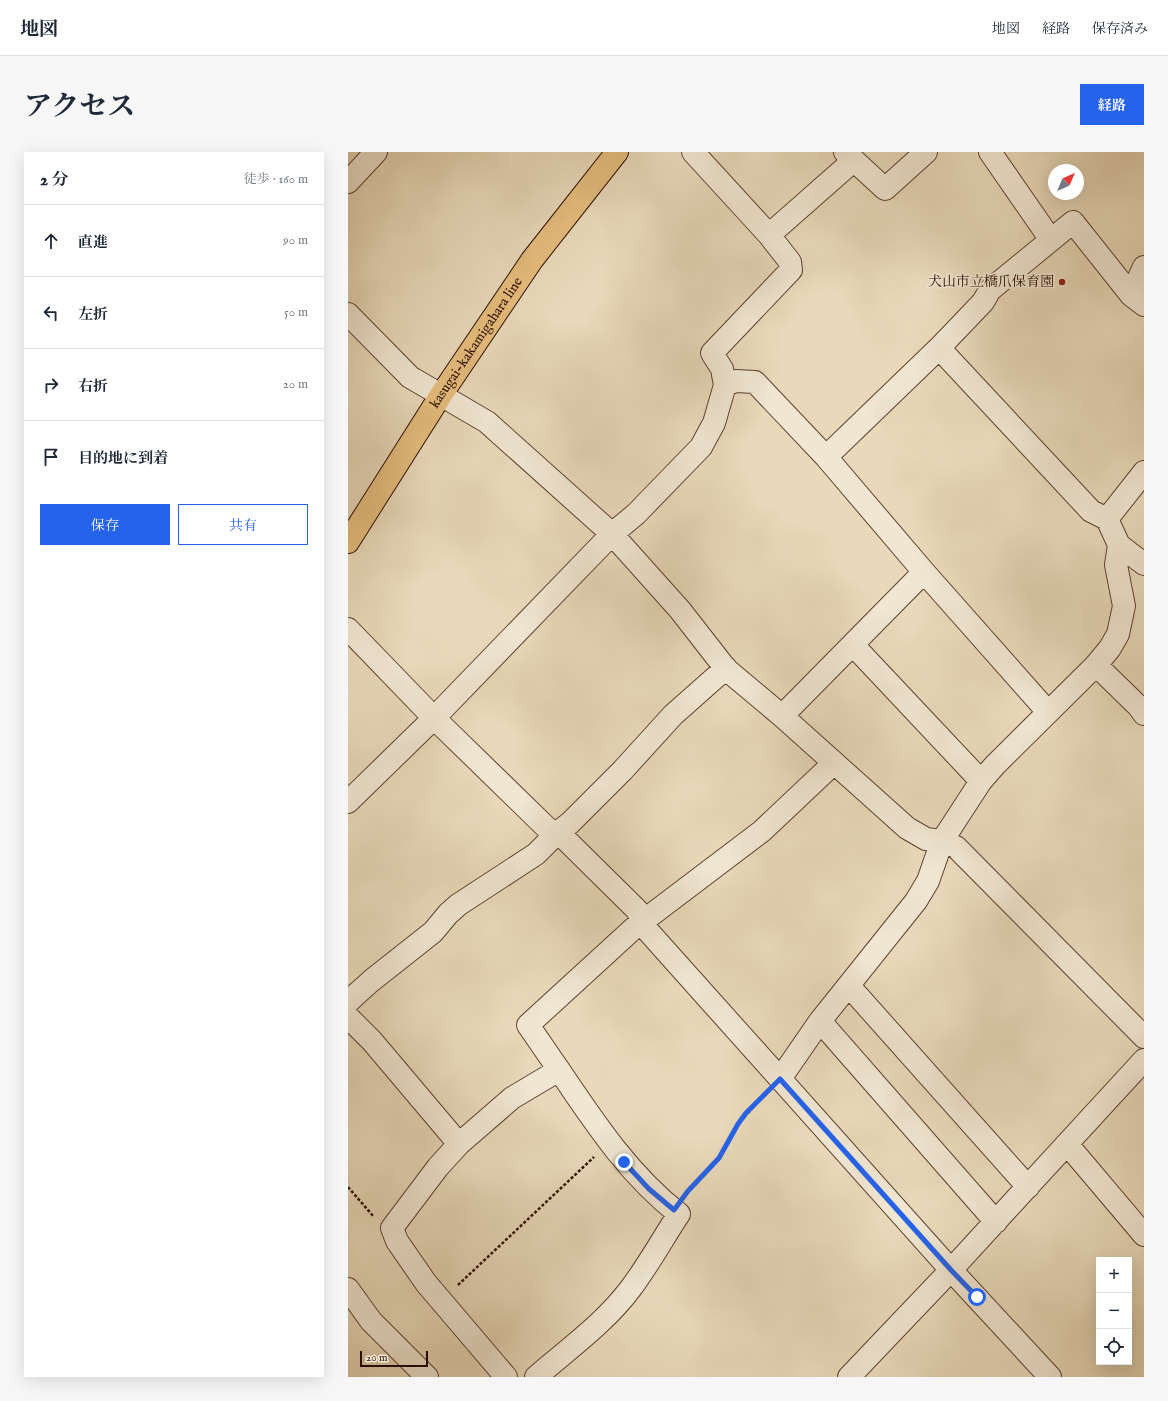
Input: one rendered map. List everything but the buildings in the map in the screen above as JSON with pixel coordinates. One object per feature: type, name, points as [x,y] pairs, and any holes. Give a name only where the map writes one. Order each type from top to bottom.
[{"type":"main road","name":"kasugai-kakamigahara line","points":[[348,542],[441,395],[532,260],[617,152]]},
{"type":"street","points":[[353,169],[376,152]]},
{"type":"street","points":[[348,802],[434,718],[612,534],[636,514],[701,447],[714,423],[725,385],[722,370],[712,353],[791,270],[790,262],[769,235],[693,152]]},
{"type":"street","points":[[769,235],[849,156],[885,189],[926,152]]},
{"type":"street","points":[[990,152],[1051,240]]},
{"type":"street","points":[[826,456],[939,348],[983,302],[990,290],[1073,222],[1138,300]]},
{"type":"street","points":[[1138,300],[1144,267]]},
{"type":"street","points":[[348,314],[410,378],[487,422],[612,534],[680,610],[726,668],[907,828],[926,839],[942,841],[956,847],[1144,1037]]},
{"type":"street","points":[[939,348],[1091,511],[1107,519],[1119,545],[1144,564]]},
{"type":"street","points":[[725,385],[736,381],[755,382],[826,456],[924,572],[1048,712]]},
{"type":"street","points":[[1107,519],[1144,472]]},
{"type":"street","points":[[780,1079],[820,1021],[916,901],[928,881],[942,841],[981,781],[995,765],[1096,665],[1110,648],[1118,634],[1124,606],[1116,565],[1119,545]]},
{"type":"street","points":[[782,716],[924,572]]},
{"type":"street","points":[[348,629],[434,718],[550,831],[563,837],[636,910],[647,930],[951,1270],[1050,1377]]},
{"type":"street","points":[[853,645],[981,781]]},
{"type":"street","points":[[1096,665],[1139,706],[1144,714]]},
{"type":"street","points":[[348,1002],[371,981],[433,932],[448,914],[458,906],[536,854],[556,834],[570,823],[623,770],[673,715],[726,668]]},
{"type":"street","points":[[536,1377],[594,1328],[612,1310],[631,1288],[679,1214],[649,1189],[609,1143],[528,1025],[634,928],[762,831],[834,763]]},
{"type":"street","points":[[849,986],[1028,1187]]},
{"type":"street","points":[[348,1017],[372,1040],[459,1144]]},
{"type":"street","points":[[820,1021],[996,1222]]},
{"type":"street","points":[[849,1377],[996,1222],[1144,1060]]},
{"type":"street","points":[[506,1377],[426,1283],[397,1241],[392,1228],[438,1167],[459,1144],[512,1098],[559,1070]]},
{"type":"street","points":[[1066,1144],[1144,1235]]},
{"type":"street","points":[[348,1289],[371,1321],[427,1377]]},
{"type":"path","points":[[674,1210],[688,1191],[719,1158],[738,1124],[746,1113],[780,1079]]},
{"type":"path","points":[[441,1301],[609,1143]]},
{"type":"path","points":[[348,1187],[383,1228],[392,1228]]},
{"type":"place","name":"犬山市立橋爪保育園","points":[[1062,282]]},
{"type":"route","points":[[624,1162],[649,1189],[674,1210],[688,1191],[719,1158],[738,1124],[746,1113],[780,1079],[977,1297]]}]
